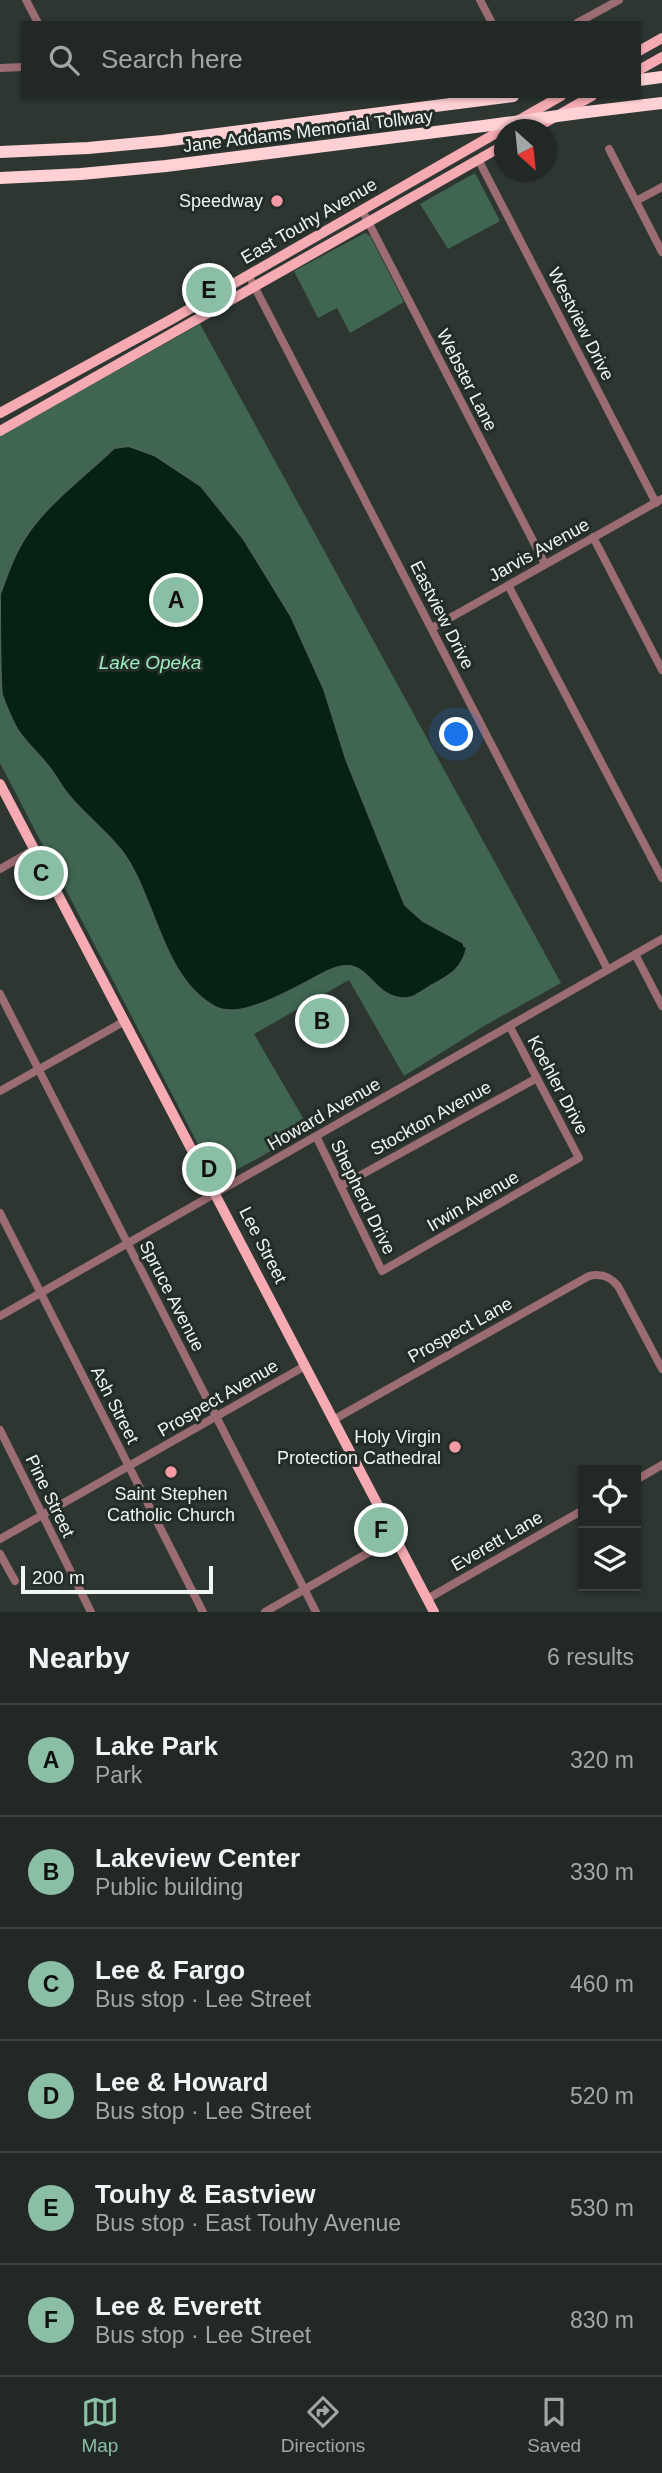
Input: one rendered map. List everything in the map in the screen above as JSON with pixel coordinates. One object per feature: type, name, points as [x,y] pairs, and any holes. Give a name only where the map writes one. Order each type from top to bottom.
[{"type":"highway","points":[[641,76],[662,77]]},
{"type":"highway","name":"Jane Addams Memorial Tollway","points":[[0,152],[163,141],[498,98]]},
{"type":"highway","name":"Jane Addams Memorial Tollway","points":[[0,178],[166,166],[662,103]]},
{"type":"highway","points":[[366,115],[368,141]]},
{"type":"main road","points":[[641,50],[662,38]]},
{"type":"main road","points":[[641,76],[662,57]]},
{"type":"main road","name":"East Touhy Avenue","points":[[0,413],[172,319],[558,98]]},
{"type":"main road","points":[[551,119],[588,98]]},
{"type":"main road","name":"East Touhy Avenue","points":[[0,431],[494,151]]},
{"type":"main road","name":"Lee Street","points":[[0,784],[435,1612]]},
{"type":"street","points":[[26,0],[37,21]]},
{"type":"street","points":[[480,0],[491,21]]},
{"type":"street","points":[[581,21],[620,0]]},
{"type":"street","points":[[0,68],[21,67]]},
{"type":"street","points":[[609,149],[662,252]]},
{"type":"street","name":"Westview Drive","points":[[478,159],[659,501]]},
{"type":"street","points":[[636,201],[662,187]]},
{"type":"street","name":"Webster Lane","points":[[362,210],[545,564]]},
{"type":"street","name":"Eastview Drive","points":[[249,275],[608,970]]},
{"type":"street","name":"Jarvis Avenue","points":[[432,628],[659,501]]},
{"type":"street","points":[[593,537],[662,670]]},
{"type":"street","points":[[508,585],[662,878]]},
{"type":"street","points":[[0,869],[35,849]]},
{"type":"street","name":"Howard Avenue","points":[[0,1316],[662,939]]},
{"type":"street","points":[[635,954],[662,1006]]},
{"type":"street","name":"Spruce Avenue","points":[[0,993],[316,1612]]},
{"type":"street","points":[[0,1091],[125,1021]]},
{"type":"street","name":"Koehler Drive","points":[[510,1027],[579,1158]]},
{"type":"street","name":"Stockton Avenue","points":[[341,1186],[537,1077]]},
{"type":"street","name":"Shepherd Drive","points":[[316,1136],[382,1271]]},
{"type":"street","name":"Irwin Avenue","points":[[382,1271],[579,1158]]},
{"type":"street","name":"Ash Street","points":[[0,1213],[203,1612]]},
{"type":"street","name":"Prospect Lane","points":[[333,1420],[589,1276],[597,1274],[614,1280],[662,1369]]},
{"type":"street","name":"Prospect Avenue","points":[[0,1539],[305,1366]]},
{"type":"street","name":"Pine Street","points":[[0,1430],[91,1612]]},
{"type":"street","points":[[641,1477],[662,1465]]},
{"type":"street","name":"Everett Lane","points":[[427,1599],[578,1513]]},
{"type":"street","points":[[265,1612],[394,1538]]},
{"type":"street","points":[[0,1554],[15,1581]]},
{"type":"shaded area","points":[[475,173],[500,221],[448,249],[420,204]]},
{"type":"shaded area","points":[[365,233],[370,236],[404,302],[350,333],[337,308],[318,318],[294,271]]},
{"type":"shaded area","points":[[200,324],[561,983],[484,1026],[404,1076],[349,980],[254,1034],[310,1130],[223,1177],[215,1177],[0,763],[0,436]]},
{"type":"water","name":"Lake Opeka","points":[[129,446],[154,455],[201,486],[243,538],[291,616],[324,689],[346,759],[405,905],[423,921],[467,947],[462,962],[453,972],[415,996],[400,998],[389,995],[360,970],[342,966],[256,1005],[227,1010],[215,1007],[197,994],[171,958],[135,873],[124,854],[64,790],[50,768],[17,729],[2,695],[0,662],[0,594],[11,565],[28,533],[50,507],[114,448]]},
{"type":"place","name":"Speedway","points":[[277,201]]},
{"type":"place","name":"Touhy & Eastview","points":[[209,290]]},
{"type":"place","name":"Lake Park","points":[[176,600]]},
{"type":"place","name":"Lee & Fargo","points":[[41,873]]},
{"type":"place","name":"Lakeview Center","points":[[322,1021]]},
{"type":"place","name":"Lee & Howard","points":[[209,1169]]},
{"type":"place","name":"Holy Virgin Protection Cathedral","points":[[455,1447]]},
{"type":"place","name":"Saint Stephen Catholic Church","points":[[171,1472]]},
{"type":"place","name":"Lee & Everett","points":[[381,1530]]}]
